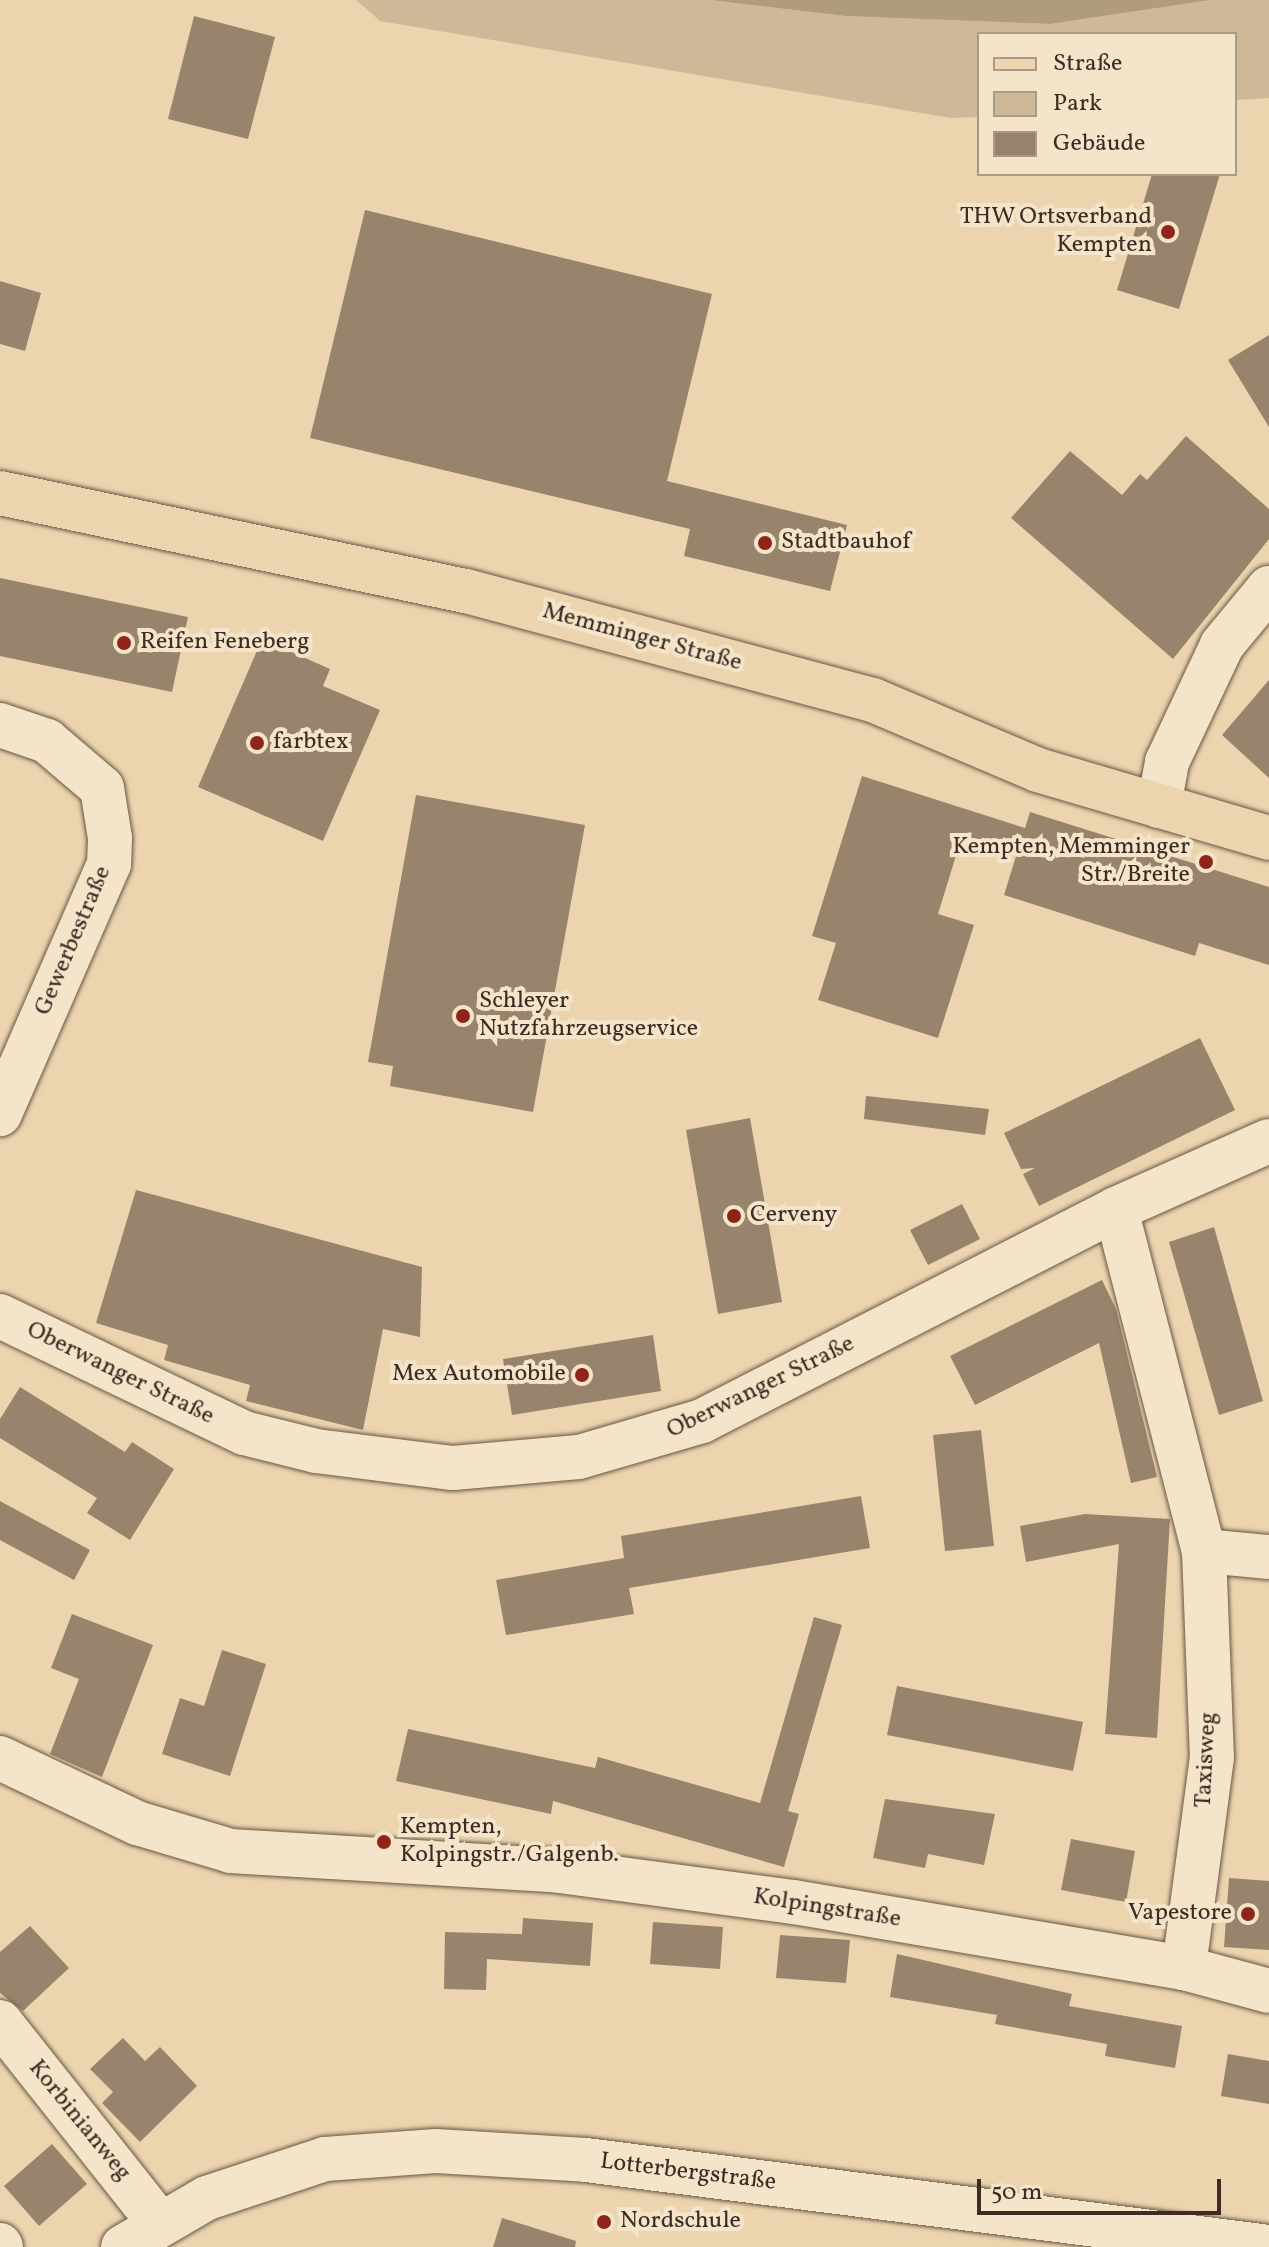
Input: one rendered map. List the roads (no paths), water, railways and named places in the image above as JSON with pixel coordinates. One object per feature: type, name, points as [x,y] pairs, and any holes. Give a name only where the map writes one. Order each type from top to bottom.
[{"type":"main road","name":"Memminger Straße","points":[[0,493],[466,591],[873,700],[1038,770],[1269,838]]},
{"type":"street","points":[[1159,806],[1167,762],[1222,645],[1269,588]]},
{"type":"street","name":"Gewerbestraße","points":[[0,725],[47,741],[102,788],[110,838],[109,864],[0,1114]]},
{"type":"street","name":"Oberwanger Straße","points":[[0,1316],[244,1433],[316,1451],[496,1467],[609,1450],[702,1421],[1116,1209],[1269,1141]]},
{"type":"street","name":"Taxisweg","points":[[1116,1209],[1204,1551],[1212,1757],[1184,1968]]},
{"type":"street","points":[[1204,1551],[1269,1557]]},
{"type":"street","name":"Kolpingstraße","points":[[0,1758],[137,1823],[231,1851],[553,1870],[794,1902],[1184,1968],[1269,1991]]},
{"type":"street","name":"Korbinianweg","points":[[0,2022],[158,2221]]},
{"type":"street","name":"Lotterbergstraße","points":[[123,2247],[158,2221],[325,2159],[436,2151],[586,2160],[1269,2247]]},
{"type":"place","name":"THW Ortsverband Kempten","points":[[1168,232]]},
{"type":"place","name":"Stadtbauhof","points":[[765,543]]},
{"type":"place","name":"Reifen Feneberg","points":[[124,643]]},
{"type":"place","name":"farbtex","points":[[257,743]]},
{"type":"place","name":"Kempten, Memminger Str./Breite","points":[[1206,862]]},
{"type":"place","name":"Schleyer Nutzfahrzeugservice","points":[[463,1016]]},
{"type":"place","name":"Cerveny","points":[[734,1216]]},
{"type":"place","name":"Mex Automobile","points":[[582,1375]]},
{"type":"place","name":"Kempten, Kolpingstr./Galgenb.","points":[[384,1842]]},
{"type":"place","name":"Vapestore","points":[[1248,1914]]},
{"type":"place","name":"Nordschule","points":[[604,2222]]}]
